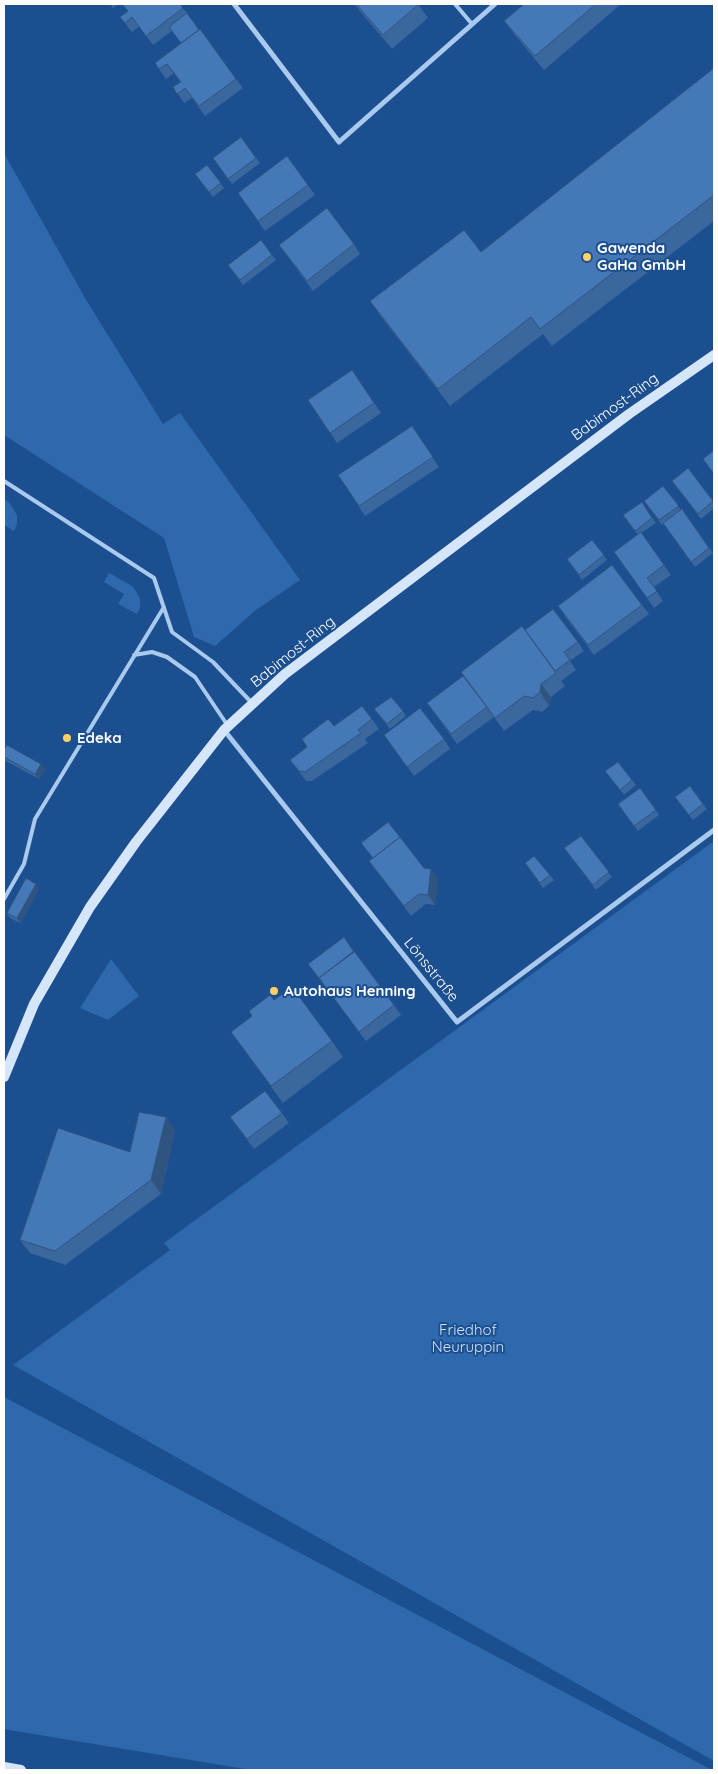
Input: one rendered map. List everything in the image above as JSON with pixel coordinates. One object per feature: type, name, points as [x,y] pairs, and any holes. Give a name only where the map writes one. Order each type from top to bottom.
[{"type":"main road","name":"Babimost-Ring","points":[[4,1077],[34,1004],[90,907],[136,842],[226,728],[286,674],[613,426],[714,355]]},
{"type":"main road","points":[[4,1767],[21,1770]]},
{"type":"street","points":[[234,4],[339,142],[495,4]]},
{"type":"street","name":"Lönsstraße","points":[[226,728],[457,1022],[714,830]]},
{"type":"lane","points":[[455,4],[472,24]]},
{"type":"lane","points":[[4,481],[154,578],[172,632],[213,662],[253,704]]},
{"type":"lane","points":[[4,899],[24,864],[35,819],[164,606]]},
{"type":"lane","points":[[134,655],[152,652],[167,657],[194,677],[226,728]]},
{"type":"green space","points":[[4,153],[85,298],[163,424],[180,413],[300,580],[256,610],[215,646],[194,637],[164,538],[4,435]]},
{"type":"green space","points":[[4,499],[9,502],[17,515],[17,524],[14,531],[4,525]]},
{"type":"green space","points":[[109,573],[132,586],[136,591],[140,599],[140,608],[137,614],[118,604],[124,594],[104,582]]},
{"type":"green space","name":"Friedhof Neuruppin","points":[[714,841],[714,1761],[13,1365],[170,1250],[164,1243]]},
{"type":"green space","points":[[111,959],[139,996],[108,1020],[80,1008]]},
{"type":"green space","points":[[4,1397],[712,1770],[251,1770],[4,1729]]},
{"type":"building","points":[[122,4],[180,4],[183,8],[146,36],[132,17],[125,23],[120,17],[128,11]]},
{"type":"building","points":[[356,4],[419,4],[383,35]]},
{"type":"building","points":[[524,4],[596,4],[535,56],[504,21]]},
{"type":"building","points":[[187,13],[199,30],[181,43],[169,27]]},
{"type":"building","points":[[200,29],[236,79],[199,106],[185,88],[177,94],[173,87],[181,82],[167,64],[159,69],[155,63]]},
{"type":"building","name":"Gawenda GaHa GmbH","points":[[714,68],[714,195],[540,329],[531,317],[438,389],[370,301],[464,230],[481,252]]},
{"type":"building","points":[[241,137],[256,158],[228,179],[213,158]]},
{"type":"building","points":[[287,156],[308,185],[258,221],[238,193]]},
{"type":"building","points":[[207,165],[221,183],[209,192],[195,174]]},
{"type":"building","points":[[327,208],[354,244],[307,281],[279,245]]},
{"type":"building","points":[[261,240],[272,255],[240,280],[228,265]]},
{"type":"building","points":[[352,370],[374,403],[330,433],[308,400]]},
{"type":"building","points":[[412,426],[433,457],[359,506],[338,475]]},
{"type":"building","points":[[714,450],[714,474],[703,459]]},
{"type":"building","points":[[688,468],[713,501],[698,514],[672,481]]},
{"type":"building","points":[[663,486],[679,506],[659,520],[644,501]]},
{"type":"building","points":[[642,502],[652,518],[635,531],[623,515]]},
{"type":"building","points":[[682,509],[709,548],[691,562],[663,523]]},
{"type":"building","points":[[641,532],[664,565],[647,578],[657,591],[647,598],[614,552]]},
{"type":"building","points":[[592,540],[604,555],[579,575],[567,559]]},
{"type":"building","points":[[612,565],[642,605],[588,645],[558,606]]},
{"type":"building","points":[[553,609],[578,642],[564,652],[570,660],[555,671],[525,630]]},
{"type":"building","points":[[522,626],[556,673],[541,684],[540,692],[533,698],[524,696],[495,718],[461,672]]},
{"type":"building","points":[[463,676],[487,707],[451,734],[427,703]]},
{"type":"building","points":[[391,697],[403,711],[387,724],[374,709]]},
{"type":"building","points":[[362,706],[372,719],[358,730],[361,733],[305,772],[299,771],[290,760],[307,747],[302,739],[328,719],[334,726]]},
{"type":"building","points":[[420,708],[444,739],[407,767],[384,735]]},
{"type":"building","points":[[7,745],[41,764],[35,774],[4,757],[4,750]]},
{"type":"building","points":[[618,762],[632,780],[620,790],[605,771]]},
{"type":"building","points":[[690,786],[703,804],[689,815],[675,797]]},
{"type":"building","points":[[640,788],[656,810],[634,826],[618,804]]},
{"type":"building","points":[[388,822],[400,837],[373,858],[361,843]]},
{"type":"building","points":[[581,836],[609,872],[593,885],[564,848]]},
{"type":"building","points":[[400,837],[424,868],[431,869],[428,895],[419,894],[404,906],[369,861]]},
{"type":"building","points":[[534,856],[550,875],[540,883],[525,863]]},
{"type":"building","points":[[26,878],[36,884],[17,918],[7,913]]},
{"type":"building","points":[[344,937],[354,952],[319,978],[322,982],[308,964]]},
{"type":"building","points":[[354,951],[394,1005],[359,1032],[319,978]]},
{"type":"building","points":[[292,987],[332,1041],[271,1086],[231,1032],[252,1016],[249,1011],[270,995],[274,1000]]},
{"type":"building","points":[[265,1091],[282,1113],[247,1139],[230,1117]]},
{"type":"building","points":[[139,1112],[166,1117],[151,1180],[55,1251],[20,1240],[58,1128],[130,1152]]},
{"type":"place","name":"Gawenda GaHa GmbH","points":[[587,257]]},
{"type":"place","name":"Edeka","points":[[67,738]]},
{"type":"place","name":"Autohaus Henning","points":[[274,991]]}]
